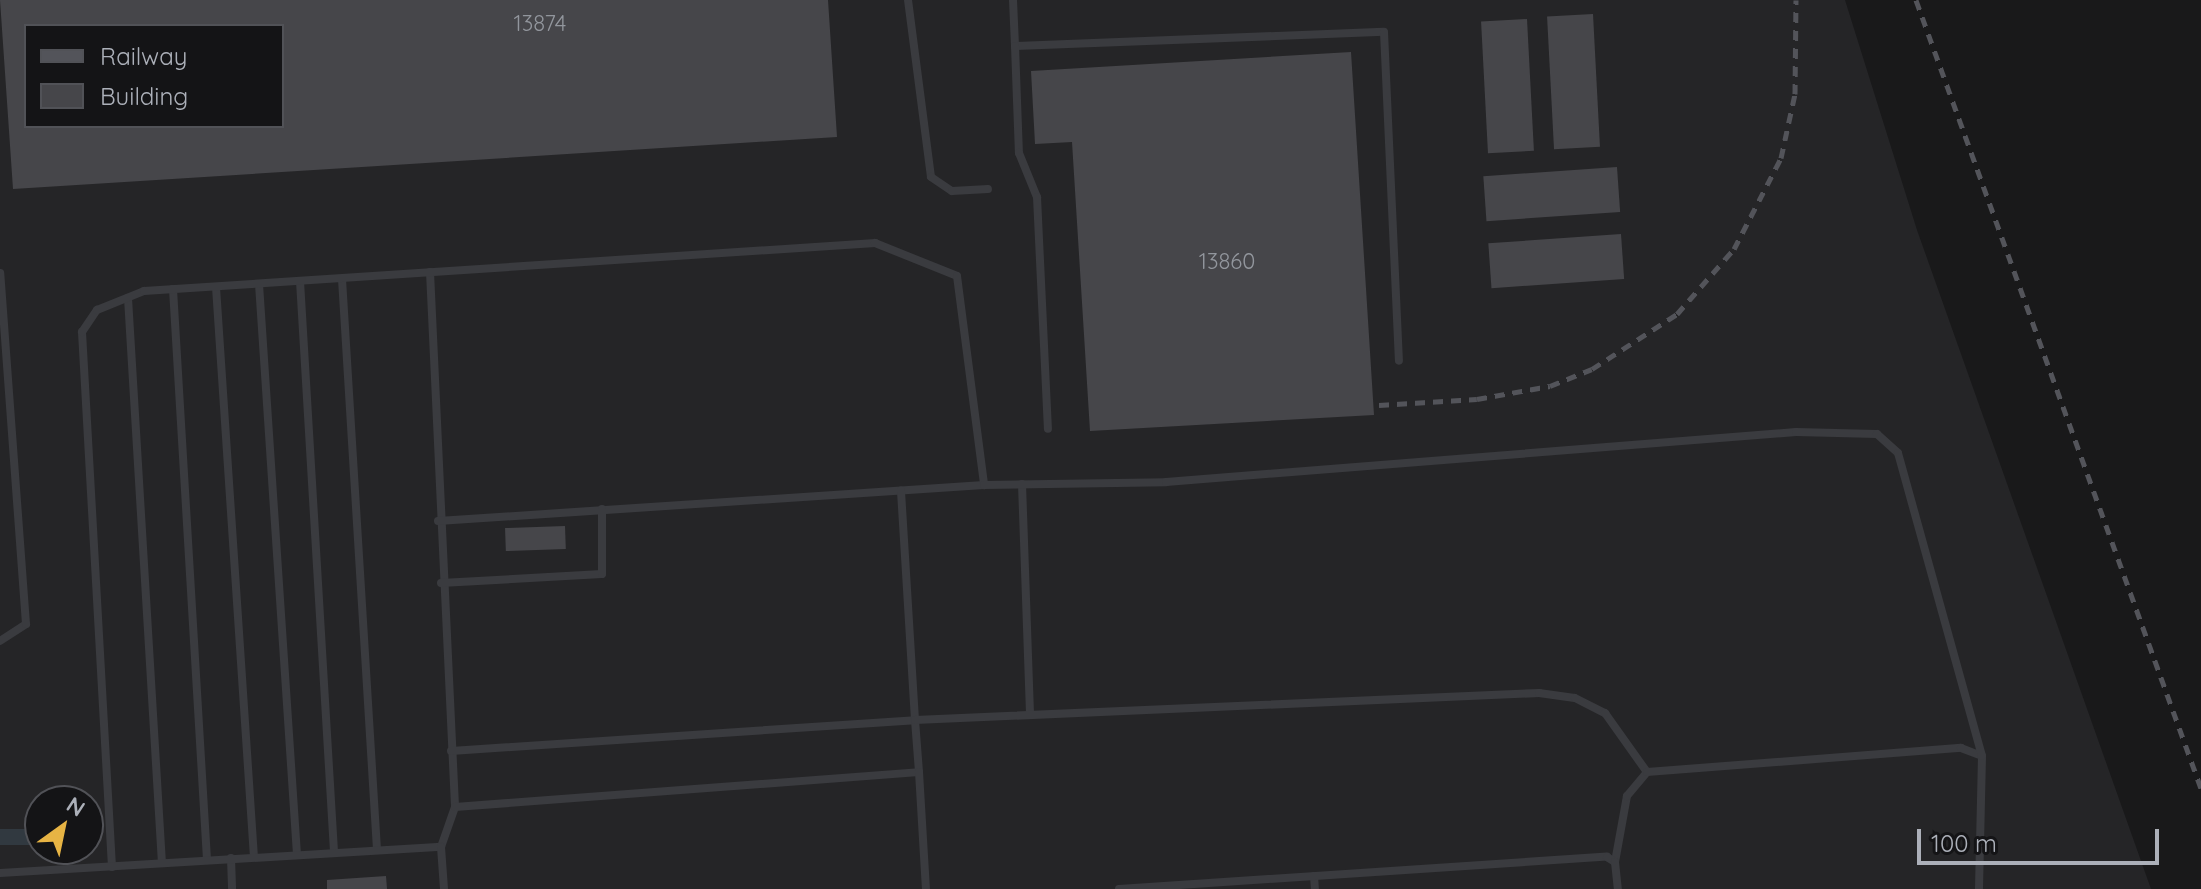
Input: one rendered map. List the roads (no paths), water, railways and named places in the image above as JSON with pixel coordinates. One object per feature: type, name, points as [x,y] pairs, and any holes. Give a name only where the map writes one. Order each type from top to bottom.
[{"type":"lane","points":[[908,0],[931,177],[952,191],[988,189]]},
{"type":"lane","points":[[1013,0],[1019,153],[1037,197],[1048,429]]},
{"type":"lane","points":[[1015,46],[1384,32],[1399,361]]},
{"type":"lane","points":[[112,867],[82,332],[97,310],[128,298],[173,289],[875,243],[909,251],[957,276],[984,485]]},
{"type":"lane","points":[[430,272],[438,521],[455,807],[441,847],[444,889]]},
{"type":"lane","points":[[0,273],[26,624],[0,641]]},
{"type":"lane","points":[[342,279],[377,850]]},
{"type":"lane","points":[[300,281],[334,852]]},
{"type":"lane","points":[[259,284],[297,854]]},
{"type":"lane","points":[[216,287],[254,857]]},
{"type":"lane","points":[[173,289],[207,860]]},
{"type":"lane","points":[[128,298],[162,863]]},
{"type":"lane","points":[[438,521],[984,485],[1166,482],[1796,432],[1877,434],[1898,453],[1982,756],[1979,889]]},
{"type":"lane","points":[[1022,484],[1030,714]]},
{"type":"lane","points":[[901,490],[926,889]]},
{"type":"lane","points":[[441,583],[602,574],[602,509]]},
{"type":"lane","points":[[451,751],[915,720],[1539,693],[1575,698],[1605,713],[1647,772]]},
{"type":"lane","points":[[1618,889],[1615,862],[1627,796],[1647,772],[1961,748],[1982,756]]},
{"type":"lane","points":[[455,807],[919,772]]},
{"type":"lane","points":[[0,873],[441,847]]},
{"type":"lane","points":[[231,858],[232,889]]},
{"type":"lane","points":[[1119,889],[1583,858],[1615,862]]},
{"type":"lane","points":[[1314,876],[1315,889]]},
{"type":"railway","points":[[1379,405],[1477,399],[1550,386],[1592,369],[1677,314],[1734,249],[1781,158],[1795,94],[1796,0]]},
{"type":"railway","points":[[1916,0],[2201,788]]}]
